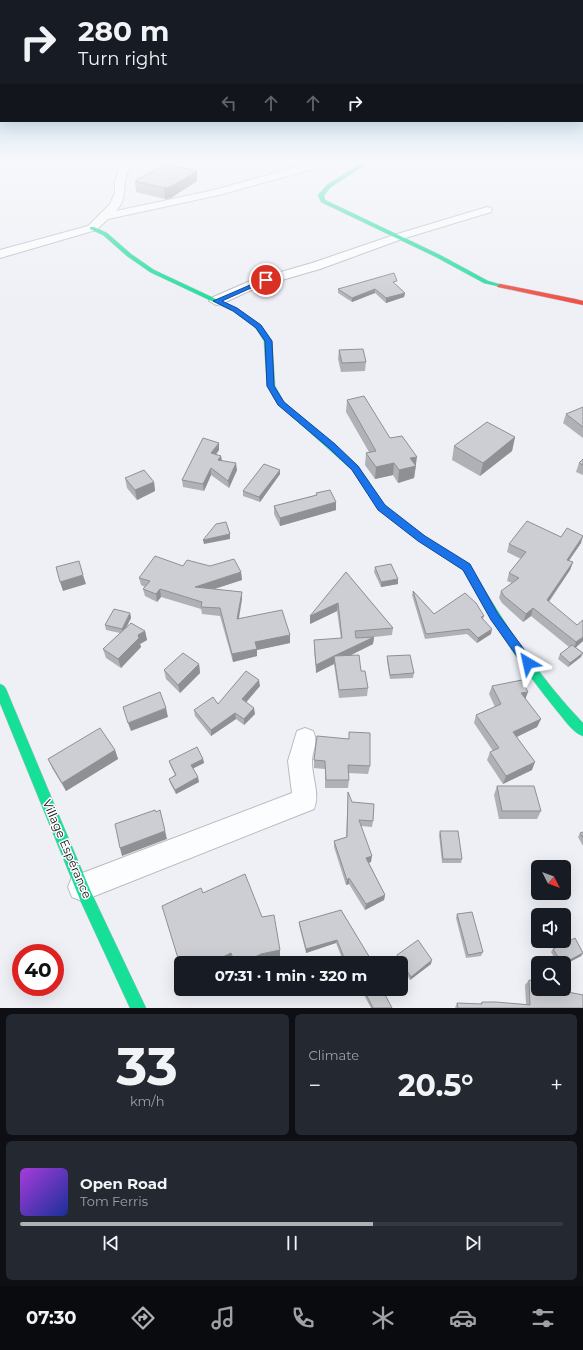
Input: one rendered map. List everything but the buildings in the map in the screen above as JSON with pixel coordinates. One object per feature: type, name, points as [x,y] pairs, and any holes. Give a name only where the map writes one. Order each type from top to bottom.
[{"type":"street","points":[[0,254],[92,228],[111,209]]},
{"type":"street","points":[[103,216],[150,209]]},
{"type":"street","points":[[340,209],[486,282],[514,290],[560,296],[583,303]]},
{"type":"street","points":[[216,301],[254,284],[316,266],[398,237],[487,210]]},
{"type":"street","points":[[92,228],[105,234],[129,255],[152,271],[235,310],[258,326],[268,341],[271,386],[281,404],[332,446],[355,468],[382,507],[421,538],[466,567],[495,617],[561,709],[583,731]]},
{"type":"street","name":"Village Espérance","points":[[0,689],[82,887],[138,1008]]},
{"type":"street","points":[[82,887],[305,800],[300,761],[305,739]]},
{"type":"traffic: fast","points":[[340,209],[438,256],[486,282],[500,286]]},
{"type":"traffic: fast","points":[[92,228],[105,234],[129,255],[152,271],[235,310],[258,326],[268,341],[271,386],[281,403],[355,468],[369,489]]},
{"type":"traffic: fast","points":[[468,570],[493,613],[535,675],[583,731]]},
{"type":"traffic: fast","points":[[0,689],[86,897],[138,1008]]},
{"type":"traffic: slow","points":[[369,489],[381,507],[421,538],[466,567],[468,570]]},
{"type":"traffic: jam","points":[[500,286],[583,303]]},
{"type":"route","points":[[266,280],[216,301],[235,310],[258,326],[268,341],[271,386],[281,404],[332,446],[355,468],[382,507],[421,538],[466,567],[495,617],[528,663]]}]
